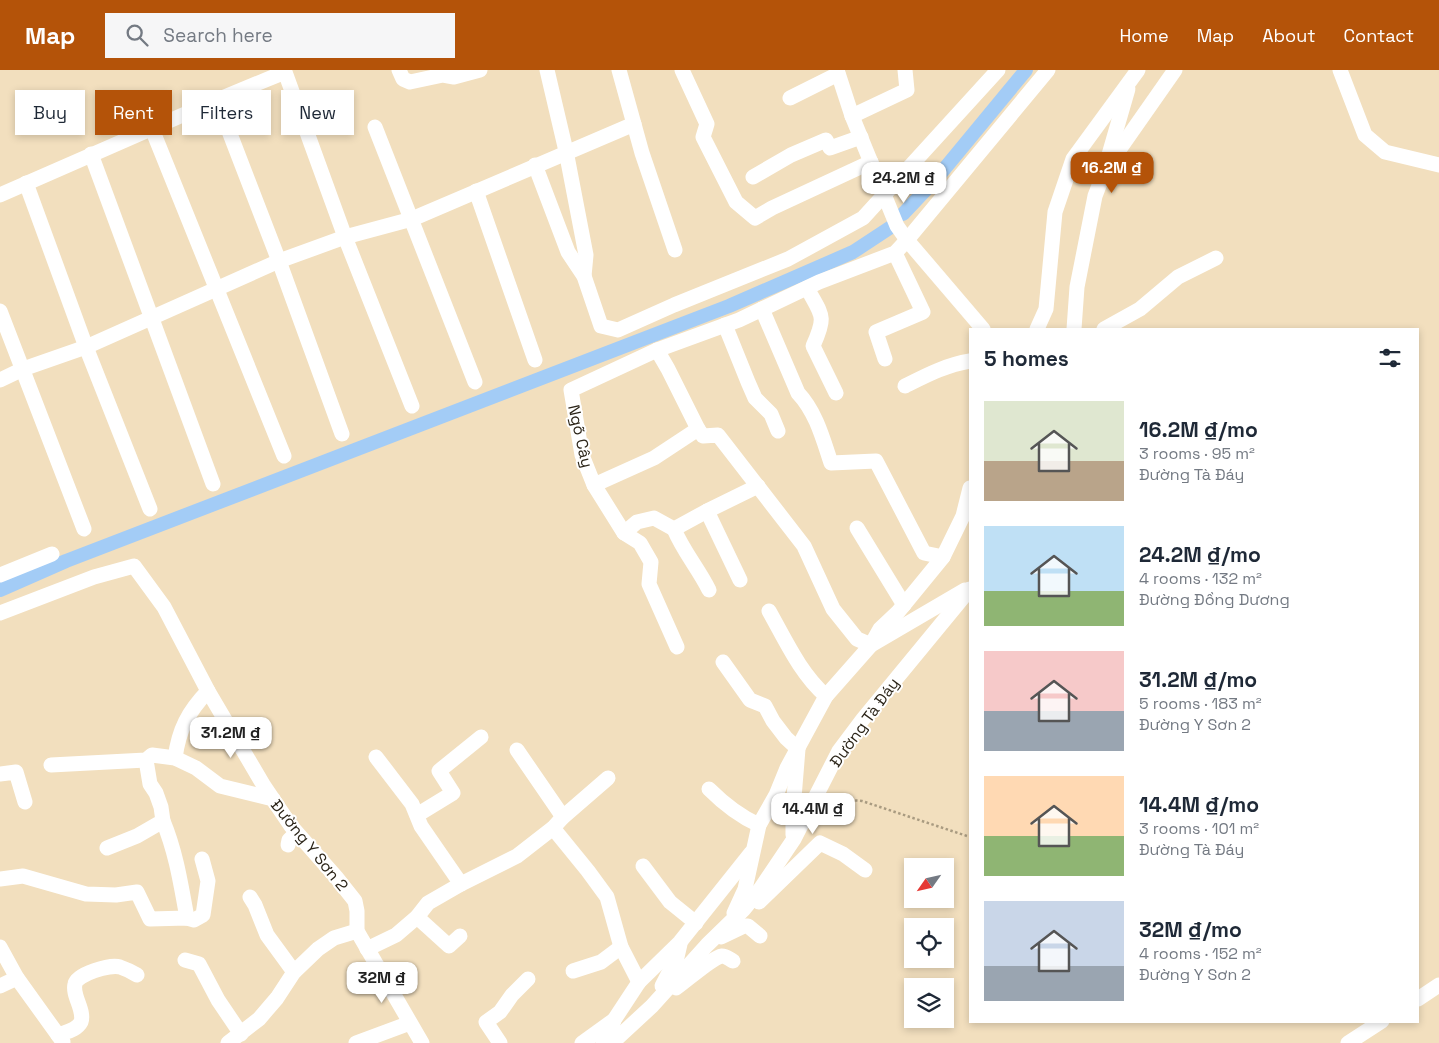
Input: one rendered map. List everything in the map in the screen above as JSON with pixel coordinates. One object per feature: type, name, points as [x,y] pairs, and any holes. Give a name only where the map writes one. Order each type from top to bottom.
[{"type":"street","points":[[399,70],[403,79],[410,82],[443,75],[454,77],[480,70]]},
{"type":"street","points":[[547,70],[566,151],[586,255],[584,276]]},
{"type":"street","points":[[619,70],[642,153],[675,250]]},
{"type":"street","points":[[682,70],[707,124],[704,137],[736,202],[754,218],[871,162]]},
{"type":"street","points":[[852,116],[907,90],[905,70]]},
{"type":"street","points":[[535,165],[568,252],[584,276],[601,326],[618,330],[674,304],[788,259],[863,218],[998,70]]},
{"type":"street","points":[[871,645],[857,639],[833,609],[804,546],[718,435],[704,436],[698,429],[657,350],[725,325],[807,288],[895,253],[1048,70]]},
{"type":"street","points":[[1105,170],[1175,70]]},
{"type":"street","points":[[1340,70],[1365,135],[1384,152],[1439,166]]},
{"type":"street","points":[[241,90],[285,72],[345,237],[412,406]]},
{"type":"street","points":[[790,98],[838,72],[860,137],[897,226],[982,328]]},
{"type":"street","points":[[1074,328],[1077,287],[1095,196],[1105,170],[1134,75]]},
{"type":"street","points":[[1037,328],[1046,309],[1055,212],[1073,159],[1134,75]]},
{"type":"street","points":[[0,380],[23,369],[86,347],[279,261],[345,237],[412,219],[566,151],[634,124]]},
{"type":"street","points":[[375,127],[474,382]]},
{"type":"street","points":[[0,195],[137,135]]},
{"type":"street","points":[[154,135],[284,456]]},
{"type":"street","points":[[230,135],[342,434]]},
{"type":"street","points":[[753,177],[791,155],[826,140],[830,148],[840,146],[860,137]]},
{"type":"street","points":[[91,154],[213,484]]},
{"type":"street","points":[[26,183],[86,347],[150,509]]},
{"type":"street","points":[[476,191],[535,360]]},
{"type":"street","points":[[885,359],[876,332],[923,312],[895,253]]},
{"type":"street","points":[[1106,328],[1140,309],[1178,277],[1216,258]]},
{"type":"street","points":[[807,288],[823,319],[813,346],[836,393]]},
{"type":"street","points":[[762,309],[798,393],[807,402],[822,435],[831,464],[876,462],[924,553],[943,557]]},
{"type":"street","points":[[0,311],[84,529]]},
{"type":"street","points":[[725,325],[755,398],[771,414],[778,431]]},
{"type":"street","name":"Ngõ Cây","points":[[657,350],[571,390],[582,454],[594,485],[624,532],[640,543],[651,562],[649,584],[677,647]]},
{"type":"street","points":[[906,386],[935,370],[969,362]]},
{"type":"street","points":[[594,485],[654,458],[698,429]]},
{"type":"street","points":[[674,529],[758,486]]},
{"type":"street","points":[[865,870],[843,854],[820,843],[764,899],[738,914],[735,909],[745,889],[759,825],[826,696],[871,645],[880,629],[904,604],[943,557],[963,516],[969,492]]},
{"type":"street","points":[[707,511],[740,580]]},
{"type":"street","points":[[624,532],[637,522],[654,518],[674,529],[681,545],[709,590]]},
{"type":"street","points":[[857,528],[904,604]]},
{"type":"street","points":[[0,575],[52,554]]},
{"type":"street","name":"Đường Y Sơn 2","points":[[0,613],[94,577],[134,566],[164,607],[208,691],[273,799],[292,839],[336,876],[355,901],[357,931],[422,1043]]},
{"type":"street","points":[[871,645],[969,589]]},
{"type":"street","name":"Đường Tà Đáy","points":[[612,1043],[655,1002],[761,888],[794,839],[839,751],[898,675],[969,589]]},
{"type":"street","points":[[769,611],[797,662],[812,684],[826,696]]},
{"type":"street","points":[[723,662],[750,700],[765,706],[773,721],[798,750],[794,802],[794,839]]},
{"type":"street","points":[[175,758],[178,740],[186,720],[195,704],[208,691]]},
{"type":"street","points":[[417,815],[453,793],[439,771],[481,737]]},
{"type":"street","points":[[517,750],[558,823],[607,897],[621,947],[639,982]]},
{"type":"street","points":[[51,765],[146,760],[152,755],[175,758],[196,768],[220,786],[273,799]]},
{"type":"street","points":[[376,757],[412,804],[421,826],[461,884]]},
{"type":"street","points":[[146,760],[150,784],[162,807],[163,821],[168,832],[179,875],[187,918]]},
{"type":"street","points":[[0,774],[16,772],[25,802]]},
{"type":"street","points":[[367,949],[396,935],[417,917],[428,903],[517,856],[558,823],[608,778]]},
{"type":"street","points":[[709,789],[727,807],[759,825]]},
{"type":"street","points":[[107,848],[137,836],[163,821]]},
{"type":"street","points":[[603,1043],[611,1030],[614,1020],[639,982],[680,942],[752,852]]},
{"type":"street","points":[[0,879],[23,876],[86,894],[116,895],[137,892],[150,919],[187,918],[194,920],[203,915],[208,881],[202,859]]},
{"type":"street","points":[[643,866],[670,902],[696,923]]},
{"type":"street","points":[[250,897],[268,935],[294,972]]},
{"type":"street","points":[[417,917],[449,946],[460,936]]},
{"type":"street","points":[[707,945],[744,926],[748,926],[760,936]]},
{"type":"street","points":[[185,960],[199,964],[218,1000],[234,1039],[259,1019],[277,998],[294,972],[318,949],[334,938],[357,931]]},
{"type":"street","points":[[655,1002],[677,957],[680,942]]},
{"type":"street","points":[[0,947],[17,978],[61,1039],[78,1026],[82,1019],[74,986],[78,979],[95,970],[116,966],[137,975]]},
{"type":"street","points":[[573,970],[601,962],[621,947]]},
{"type":"street","points":[[655,1002],[711,961],[721,956],[733,961]]},
{"type":"street","points":[[0,986],[17,978]]},
{"type":"street","points":[[500,1043],[486,1022],[500,1012],[512,995],[528,979]]},
{"type":"street","points":[[1419,998],[1439,985]]},
{"type":"street","points":[[582,1043],[614,1020]]},
{"type":"street","points":[[356,1043],[410,1023]]},
{"type":"street","points":[[1348,1043],[1379,1023]]},
{"type":"path","points":[[804,819],[821,817],[841,803],[851,799],[969,837]]},
{"type":"waterway","points":[[903,214],[936,179],[1026,70]]},
{"type":"waterway","points":[[0,590],[66,561],[729,306],[853,252],[891,227]]}]
